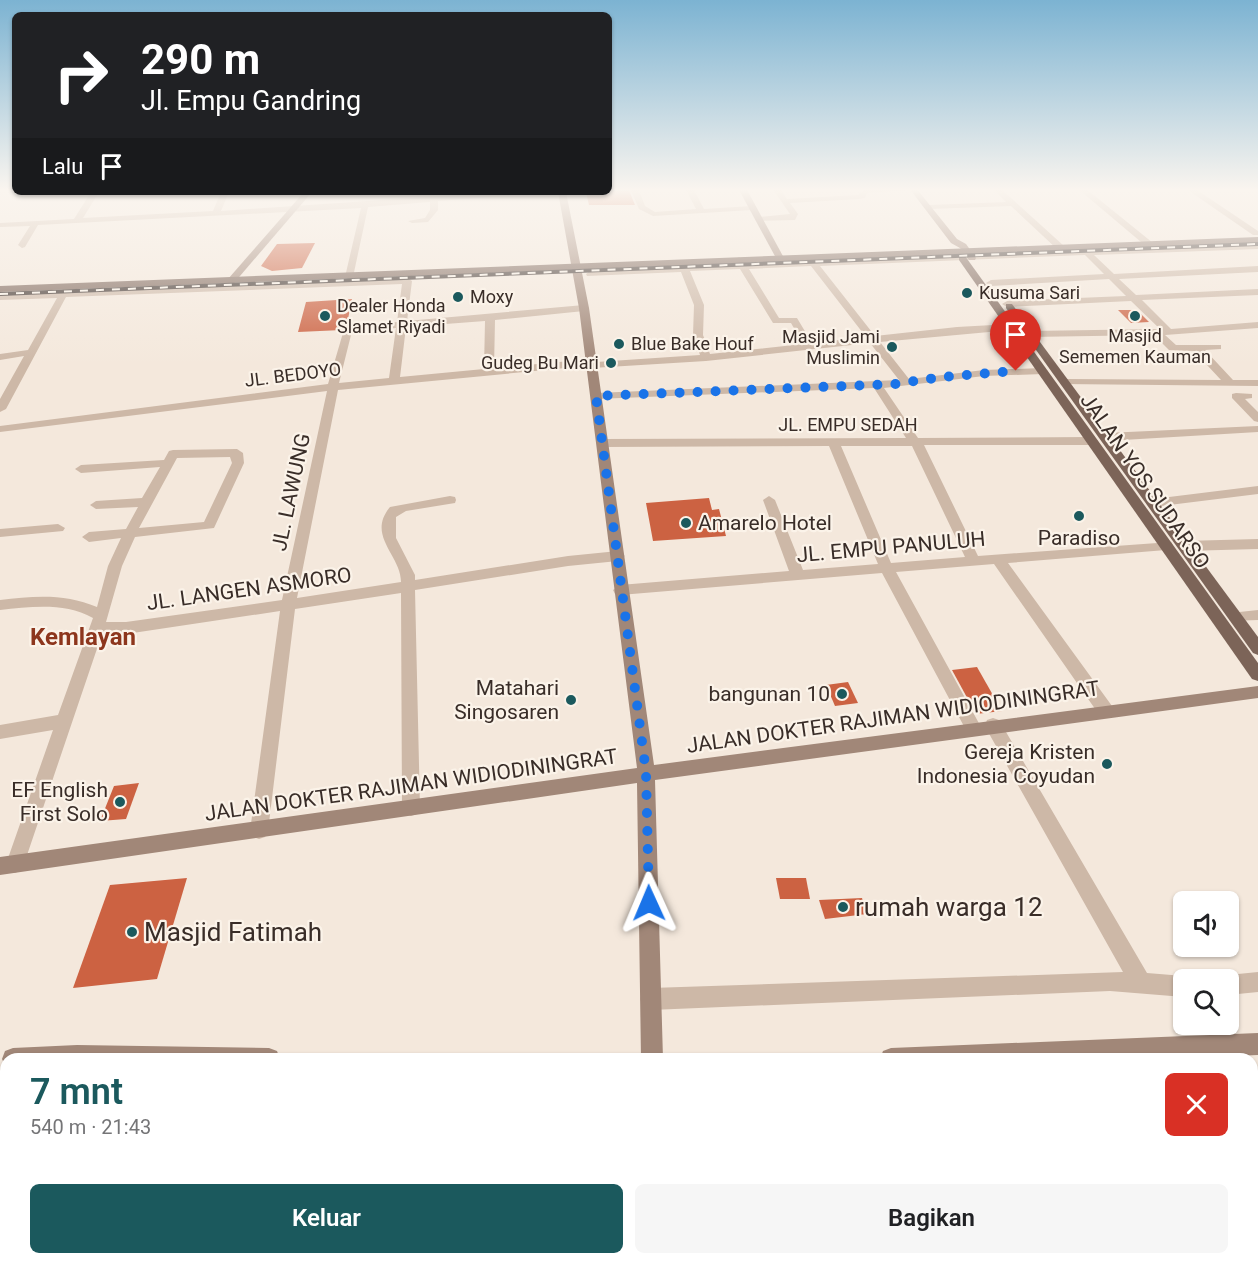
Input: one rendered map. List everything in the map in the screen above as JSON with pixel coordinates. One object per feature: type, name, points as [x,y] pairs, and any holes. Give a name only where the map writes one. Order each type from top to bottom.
[{"type":"main road","points":[[231,281],[259,247]]},
{"type":"main road","points":[[572,247],[592,364],[618,556],[620,590],[646,772],[652,1053]]},
{"type":"main road","points":[[774,247],[780,258]]},
{"type":"main road","points":[[953,247],[965,255]]},
{"type":"main road","points":[[0,289],[65,291],[231,281],[284,282],[576,267],[683,266],[780,258],[812,261],[965,255],[1061,248],[1085,251],[1128,247]]},
{"type":"main road","points":[[1174,247],[1198,249],[1208,247]]},
{"type":"main road","name":"JALAN YOS SUDARSO","points":[[965,255],[991,282],[1066,382],[1258,649]]},
{"type":"main road","name":"JALAN YOS SUDARSO","points":[[965,255],[1011,327],[1258,675]]},
{"type":"main road","points":[[1091,439],[1106,437]]},
{"type":"main road","name":"JALAN DOKTER RAJIMAN WIDIODININGRAT","points":[[7,866],[259,831],[646,772],[973,727],[1258,692]]},
{"type":"main road","points":[[1038,1053],[1258,1044]]},
{"type":"street","points":[[349,277],[356,247]]},
{"type":"street","points":[[965,255],[1238,247]]},
{"type":"street","points":[[1085,251],[1169,332]]},
{"type":"street","points":[[740,263],[812,261],[905,381]]},
{"type":"street","points":[[1215,262],[1236,278]]},
{"type":"street","points":[[740,263],[776,321],[794,320],[809,346]]},
{"type":"street","points":[[590,274],[683,266],[699,305],[698,331],[706,358]]},
{"type":"street","points":[[991,282],[1258,269]]},
{"type":"street","points":[[0,297],[65,291],[284,282],[407,280],[394,381]]},
{"type":"street","points":[[1246,285],[1257,293]]},
{"type":"street","points":[[0,409],[65,291]]},
{"type":"street","points":[[1007,304],[1257,293]]},
{"type":"street","points":[[402,324],[584,308]]},
{"type":"street","points":[[489,372],[490,318]]},
{"type":"street","name":"JL. LAWUNG","points":[[259,831],[288,605],[333,387],[348,327],[402,324]]},
{"type":"street","points":[[1030,334],[1169,332],[1258,325]]},
{"type":"street","name":"JL. BEDOYO","points":[[0,429],[333,387],[489,372],[706,358],[872,339],[1011,327]]},
{"type":"street","points":[[1156,332],[1173,348],[1217,347]]},
{"type":"street","points":[[1197,348],[1248,396],[1236,396],[1258,419]]},
{"type":"street","points":[[0,357],[32,352]]},
{"type":"street","points":[[596,396],[877,385],[984,373],[1043,371]]},
{"type":"street","points":[[1066,382],[1258,383]]},
{"type":"street","points":[[877,385],[916,443],[974,561]]},
{"type":"street","points":[[1106,437],[1258,429]]},
{"type":"street","name":"JL. EMPU SEDAH","points":[[603,443],[916,443],[1091,439]]},
{"type":"street","points":[[834,443],[887,569],[973,727]]},
{"type":"street","points":[[7,866],[64,721],[115,566],[131,533],[168,463],[175,453],[234,451],[237,453],[238,462],[209,525],[131,533],[89,537]]},
{"type":"street","points":[[81,469],[168,463]]},
{"type":"street","points":[[1154,503],[1258,490]]},
{"type":"street","points":[[411,808],[408,575],[389,538],[390,516],[395,510],[405,507],[450,500]]},
{"type":"street","points":[[769,500],[798,576]]},
{"type":"street","points":[[96,505],[148,502]]},
{"type":"street","points":[[0,533],[58,528]]},
{"type":"street","points":[[1184,546],[1258,544]]},
{"type":"street","name":"JL. EMPU PANULUH","points":[[620,590],[1166,545]]},
{"type":"street","name":"JL. LANGEN ASMORO","points":[[98,622],[126,628],[568,561],[618,556]]},
{"type":"street","points":[[998,559],[1106,711]]},
{"type":"street","points":[[0,605],[52,601],[74,604],[98,622]]},
{"type":"street","points":[[1235,617],[1258,615]]},
{"type":"street","points":[[0,732],[64,721]]},
{"type":"street","points":[[993,725],[1140,982]]},
{"type":"street","points":[[651,999],[1140,982],[1173,986]]},
{"type":"street","points":[[1239,984],[1258,982]]},
{"type":"building","points":[[275,247],[313,247],[302,268],[272,271],[261,266]]},
{"type":"building","name":"Dealer Honda Slamet Riyadi","points":[[352,299],[347,324],[344,324],[342,330],[298,332],[306,302]]},
{"type":"building","name":"Masjid Sememen Kauman","points":[[1118,310],[1137,310],[1149,322],[1131,323]]},
{"type":"building","name":"Amarelo Hotel","points":[[709,498],[712,510],[719,509],[726,536],[653,541],[646,503]]},
{"type":"building","points":[[977,667],[1002,711],[976,714],[952,670]]},
{"type":"building","name":"bangunan 10","points":[[848,682],[858,703],[835,706],[826,685]]},
{"type":"building","name":"EF English First Solo","points":[[139,783],[126,819],[100,821],[114,786]]},
{"type":"building","name":"Masjid Fatimah","points":[[187,878],[157,979],[73,988],[110,885]]},
{"type":"building","points":[[776,878],[806,878],[810,899],[780,899]]},
{"type":"building","name":"rumah warga 12","points":[[862,898],[867,914],[825,919],[819,900]]},
{"type":"railway","points":[[0,294],[1183,247]]},
{"type":"place","name":"Kusuma Sari","points":[[967,293]]},
{"type":"place","name":"Moxy","points":[[458,297]]},
{"type":"place","name":"Dealer Honda Slamet Riyadi","points":[[325,316]]},
{"type":"place","name":"Masjid Sememen Kauman","points":[[1135,316]]},
{"type":"place","name":"Blue Bake Houf","points":[[619,344]]},
{"type":"place","name":"Masjid Jami Muslimin","points":[[892,347]]},
{"type":"place","name":"Gudeg Bu Mari","points":[[611,363]]},
{"type":"place","name":"Paradiso","points":[[1079,516]]},
{"type":"place","name":"Amarelo Hotel","points":[[686,523]]},
{"type":"place","name":"bangunan 10","points":[[842,694]]},
{"type":"place","name":"Matahari Singosaren","points":[[571,700]]},
{"type":"place","name":"Gereja Kristen Indonesia Coyudan","points":[[1107,764]]},
{"type":"place","name":"EF English First Solo","points":[[120,802]]},
{"type":"place","name":"rumah warga 12","points":[[843,907]]},
{"type":"place","name":"Masjid Fatimah","points":[[132,932]]},
{"type":"district","name":"Kemlayan","points":[[83,637]]},
{"type":"route","points":[[649,903],[646,772],[596,396],[895,384],[942,377],[1016,371]]}]
